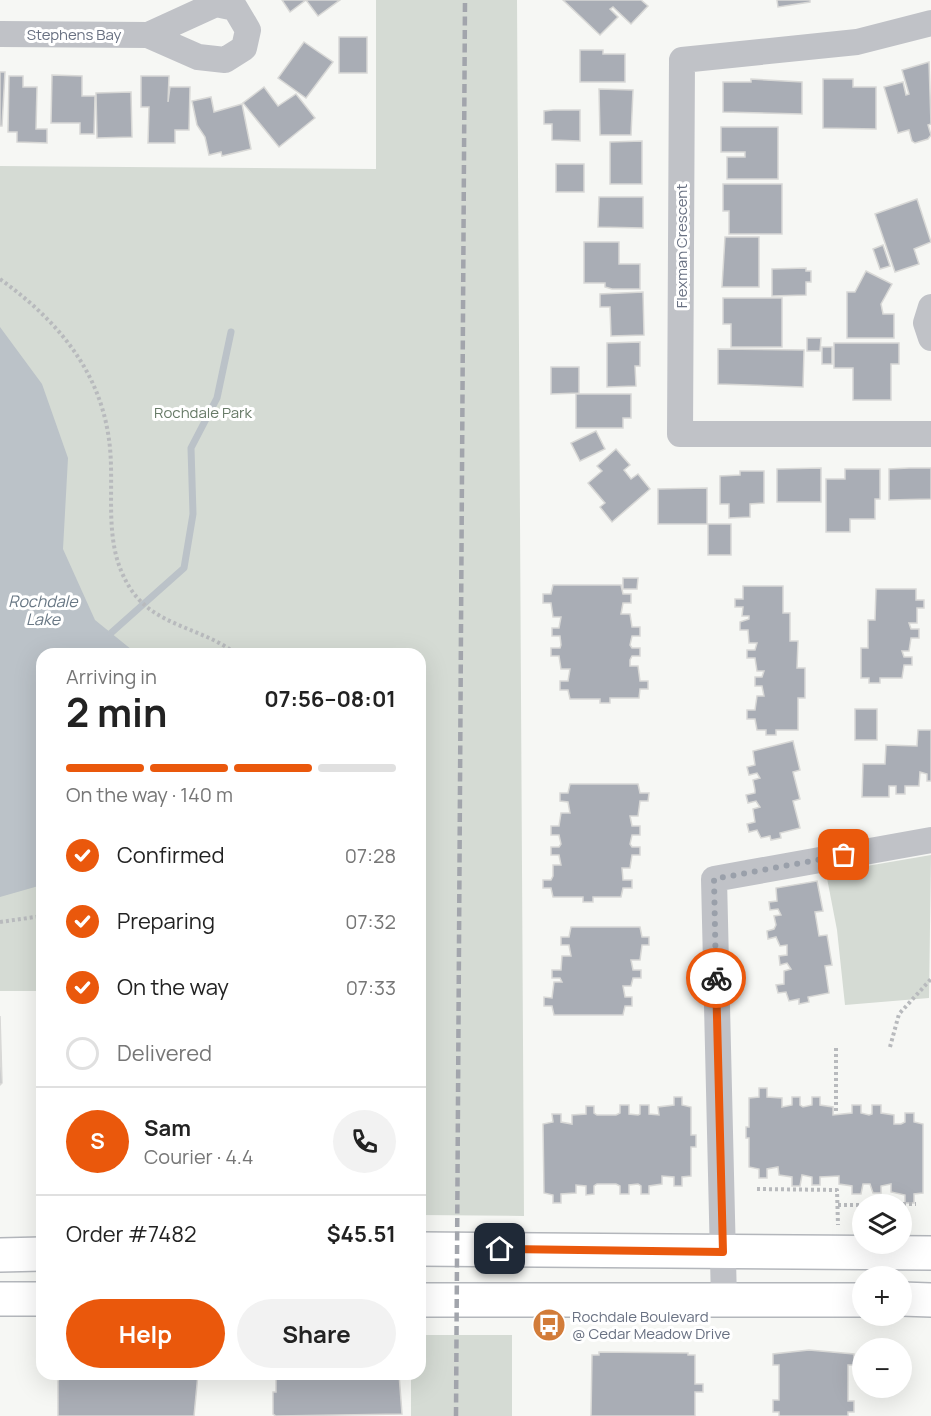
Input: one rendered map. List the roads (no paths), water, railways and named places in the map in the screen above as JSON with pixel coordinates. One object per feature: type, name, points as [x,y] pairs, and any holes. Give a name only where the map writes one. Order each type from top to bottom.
[{"type":"main road","points":[[426,1249],[931,1254]]},
{"type":"main road","points":[[0,1255],[36,1254]]},
{"type":"main road","points":[[0,1299],[36,1299]]},
{"type":"main road","points":[[912,1299],[931,1300]]},
{"type":"main road","points":[[426,1300],[852,1300]]},
{"type":"street","name":"Flexman Crescent","points":[[931,23],[857,42],[682,60],[680,434],[931,434]]},
{"type":"street","name":"Stephens Bay","points":[[0,34],[148,35]]},
{"type":"street","points":[[931,307],[926,323],[931,338]]},
{"type":"street","points":[[724,1301],[714,879],[931,840]]},
{"type":"water","name":"Rochdale Lake","points":[[0,327],[42,384],[68,458],[63,549],[95,620],[130,648],[36,648],[36,887],[0,897]]},
{"type":"waterway","points":[[111,633],[184,568],[193,514],[191,448],[217,398],[231,332]]},
{"type":"railway","points":[[456,1416],[465,0]]},
{"type":"place","name":"Rochdale Boulevard @ Cedar Meadow Drive","points":[[549,1325]]},
{"type":"park label","name":"Rochdale Park","points":[[203,412]]}]
